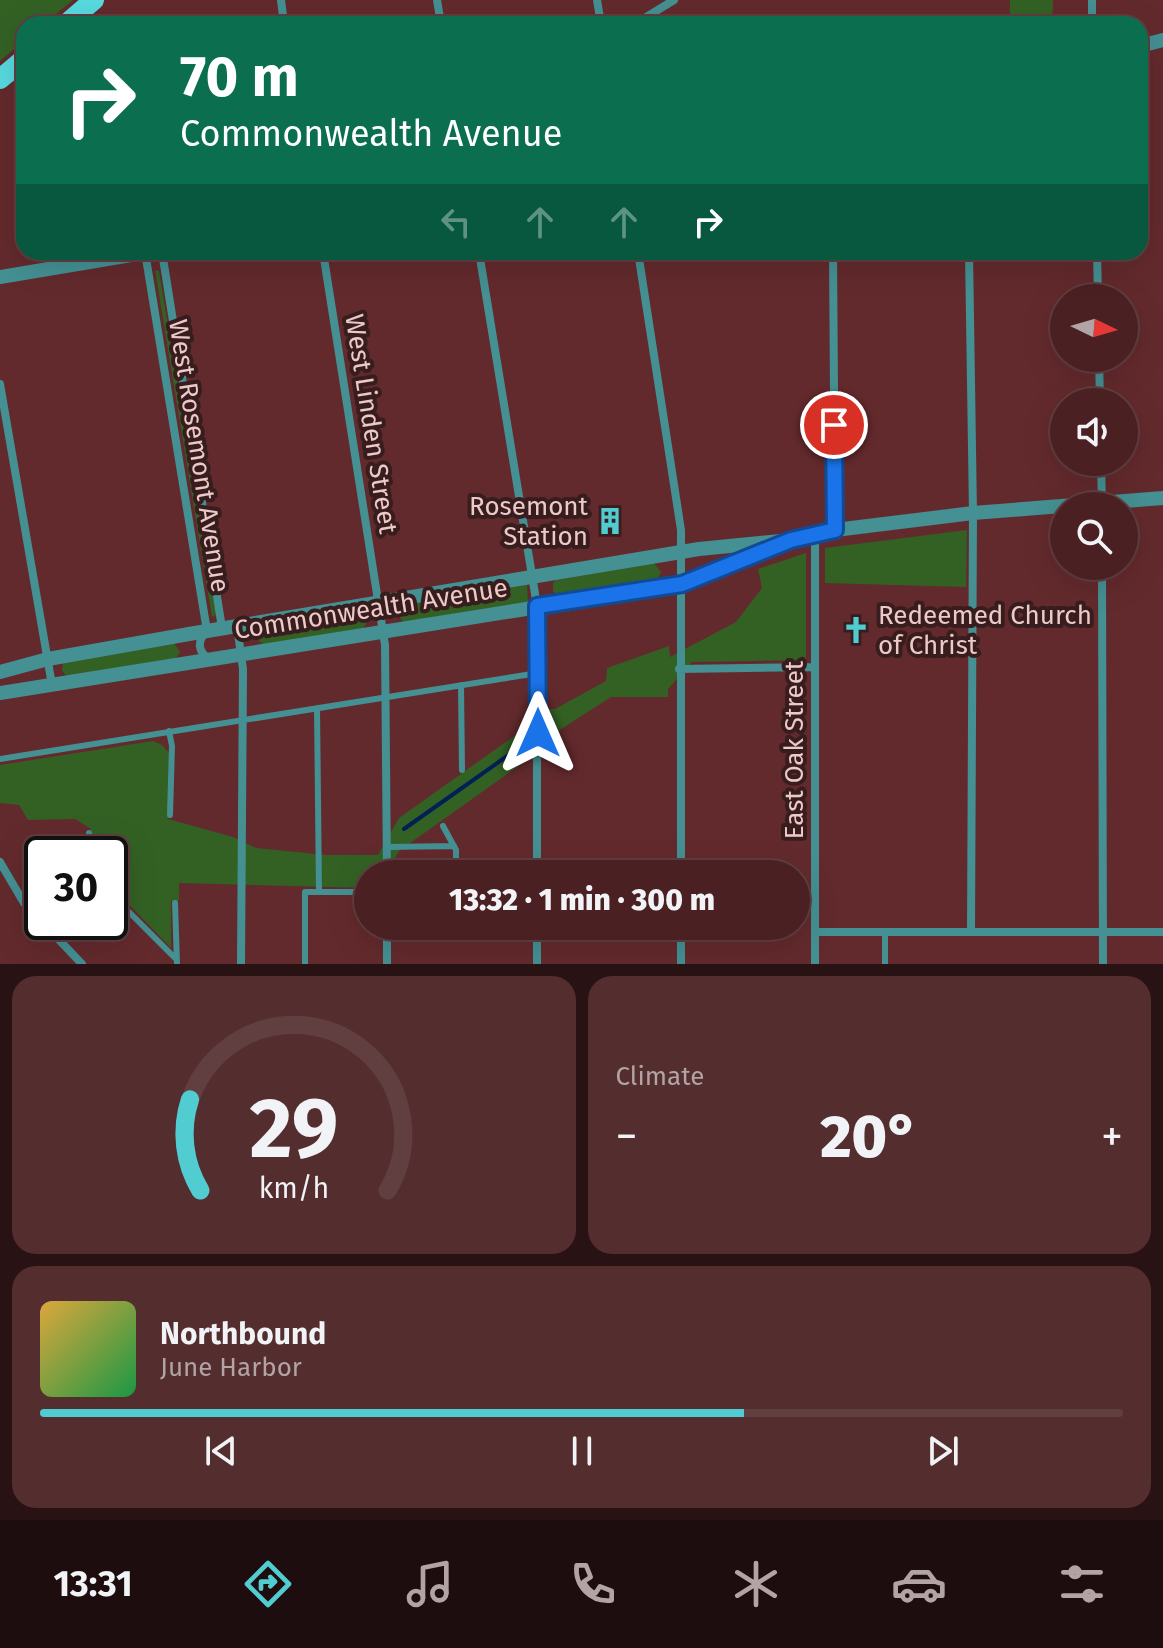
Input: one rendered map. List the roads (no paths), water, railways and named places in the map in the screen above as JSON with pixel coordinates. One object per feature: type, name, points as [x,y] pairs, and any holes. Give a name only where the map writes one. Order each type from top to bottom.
[{"type":"main road","points":[[75,16],[94,0]]},
{"type":"main road","points":[[0,79],[16,66]]},
{"type":"street","points":[[648,16],[674,0]]},
{"type":"street","points":[[0,277],[99,260]]},
{"type":"street","name":"West Rosemont Avenue","points":[[147,260],[214,630]]},
{"type":"street","name":"West Rosemont Avenue","points":[[163,260],[214,630]]},
{"type":"street","name":"West Linden Street","points":[[324,260],[384,630],[387,860]]},
{"type":"street","points":[[480,260],[537,606],[537,860]]},
{"type":"street","points":[[639,260],[681,521],[681,860]]},
{"type":"street","points":[[833,260],[835,530]]},
{"type":"street","points":[[969,260],[973,513],[971,931]]},
{"type":"street","points":[[1097,260],[1098,284]]},
{"type":"street","points":[[0,384],[52,685]]},
{"type":"street","name":"Commonwealth Avenue","points":[[1138,500],[1163,498]]},
{"type":"street","name":"Commonwealth Avenue","points":[[0,672],[48,659],[682,552],[791,540],[835,530],[973,513],[1050,508]]},
{"type":"street","name":"East Oak Street","points":[[815,535],[815,964]]},
{"type":"street","name":"Commonwealth Avenue","points":[[0,693],[682,584],[791,540]]},
{"type":"street","points":[[1102,580],[1103,964]]},
{"type":"street","points":[[237,626],[243,719],[241,964]]},
{"type":"street","name":"West Rosemont Avenue","points":[[210,660],[199,647],[200,639],[214,630]]},
{"type":"street","points":[[679,669],[814,667]]},
{"type":"street","points":[[0,862],[24,903],[82,964]]},
{"type":"street","points":[[815,932],[1163,932]]},
{"type":"street","points":[[387,940],[387,964]]},
{"type":"street","points":[[537,940],[537,964]]},
{"type":"street","points":[[681,940],[681,964]]},
{"type":"lane","points":[[0,759],[538,673]]},
{"type":"lane","points":[[461,685],[462,770]]},
{"type":"lane","points":[[317,708],[319,892]]},
{"type":"lane","points":[[169,731],[172,746],[170,815]]},
{"type":"lane","points":[[443,826],[454,846],[455,860]]},
{"type":"lane","points":[[387,847],[454,846]]},
{"type":"lane","points":[[305,964],[305,892],[354,892]]},
{"type":"lane","points":[[175,903],[176,961]]},
{"type":"lane","points":[[128,912],[176,961]]},
{"type":"lane","points":[[885,932],[885,964]]},
{"type":"waterway","points":[[404,829],[527,742]]},
{"type":"place","name":"Rosemont Station","points":[[610,521]]},
{"type":"place","name":"Redeemed Church of Christ","points":[[856,630]]}]
